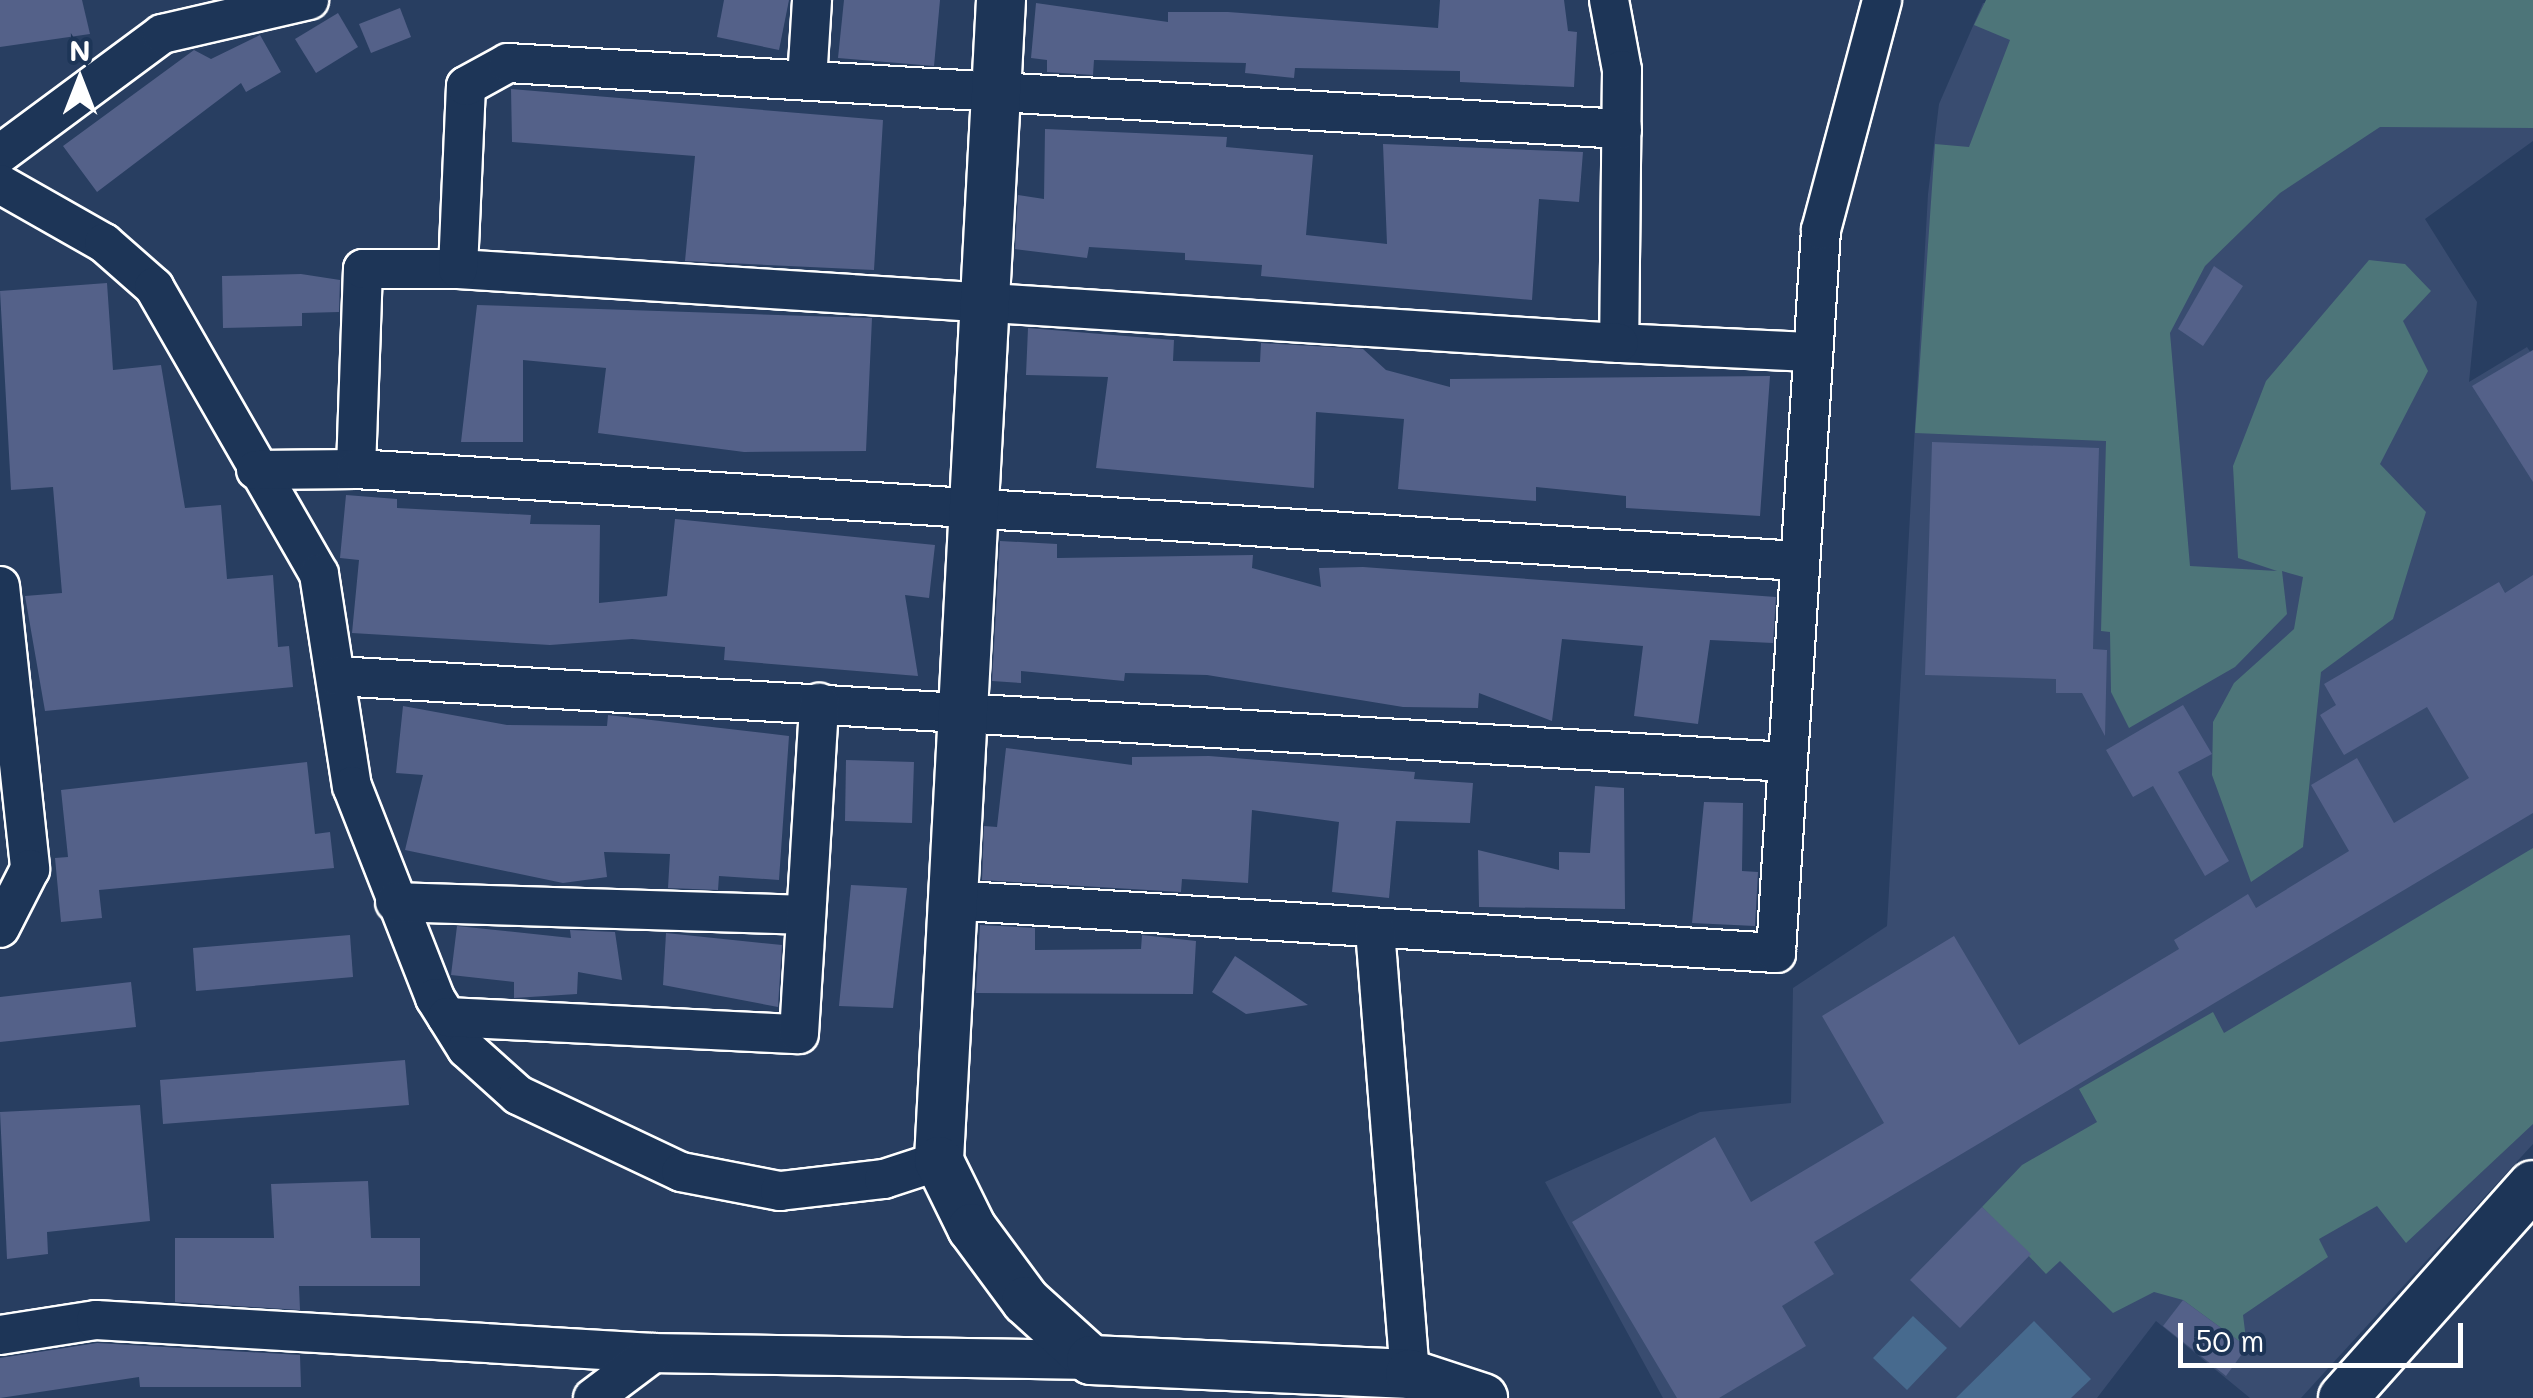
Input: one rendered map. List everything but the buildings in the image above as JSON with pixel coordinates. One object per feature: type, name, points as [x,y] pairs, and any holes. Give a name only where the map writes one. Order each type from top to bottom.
[{"type":"street","points":[[0,154],[162,34],[309,0]]},
{"type":"street","points":[[807,80],[812,0]]},
{"type":"street","points":[[1002,0],[949,900],[939,1161],[972,1228],[1026,1300],[1091,1360]]},
{"type":"street","points":[[1609,0],[1622,128],[1619,344]]},
{"type":"street","points":[[949,900],[1776,953],[1821,230],[1882,0]]},
{"type":"street","points":[[458,268],[466,86],[508,62],[1622,128]]},
{"type":"street","points":[[0,184],[104,243],[154,287],[256,470],[320,574],[352,786],[396,902],[447,1017],[518,1095],[681,1172],[780,1191],[884,1179],[939,1161]]},
{"type":"street","points":[[356,469],[364,269],[458,268],[984,298],[1619,344],[1812,352]]},
{"type":"street","points":[[256,470],[356,469],[1799,561]]},
{"type":"street","points":[[0,586],[30,869],[0,928]]},
{"type":"street","points":[[336,676],[1787,762]]},
{"type":"street","points":[[447,1017],[799,1034],[819,703]]},
{"type":"street","points":[[396,902],[806,915]]},
{"type":"street","points":[[1375,930],[1410,1374]]},
{"type":"street","points":[[2343,1398],[2533,1186]]},
{"type":"street","points":[[0,1335],[96,1320],[653,1352],[1091,1360],[1410,1374],[1483,1398]]},
{"type":"street","points":[[593,1398],[653,1352]]},
{"type":"shaded area","points":[[2533,0],[2533,141],[2425,219],[2477,302],[2469,382],[2527,347],[2533,356],[2533,1144],[2301,1398],[2250,1398],[2156,1321],[2097,1398],[1663,1398],[1545,1182],[1700,1112],[1791,1103],[1793,988],[1887,926],[1928,194],[1939,104],[1983,3]]},
{"type":"shaded area","points":[[1913,1316],[1947,1348],[1907,1390],[1873,1358]]},
{"type":"shaded area","points":[[2034,1321],[2091,1379],[2071,1398],[1956,1398]]},
{"type":"green space","points":[[1986,0],[2533,0],[2533,128],[2380,127],[2280,193],[2205,266],[2170,333],[2190,566],[2277,571],[2238,558],[2233,466],[2266,381],[2369,260],[2405,264],[2431,291],[2403,321],[2428,371],[2380,464],[2426,512],[2393,619],[2321,672],[2303,847],[2251,882],[2212,775],[2213,722],[2234,683],[2294,629],[2303,577],[2282,571],[2287,614],[2235,667],[2129,728],[2111,692],[2110,632],[2101,631],[2106,441],[1915,433],[1935,144],[1969,147],[2010,40],[1974,25]]},
{"type":"green space","points":[[2533,848],[2533,1124],[2406,1243],[2377,1206],[2319,1239],[2328,1257],[2243,1315],[2247,1347],[2183,1300],[2154,1292],[2113,1313],[2060,1261],[2046,1274],[1982,1207],[2022,1165],[2097,1122],[2079,1089],[2213,1012],[2224,1033]]}]
